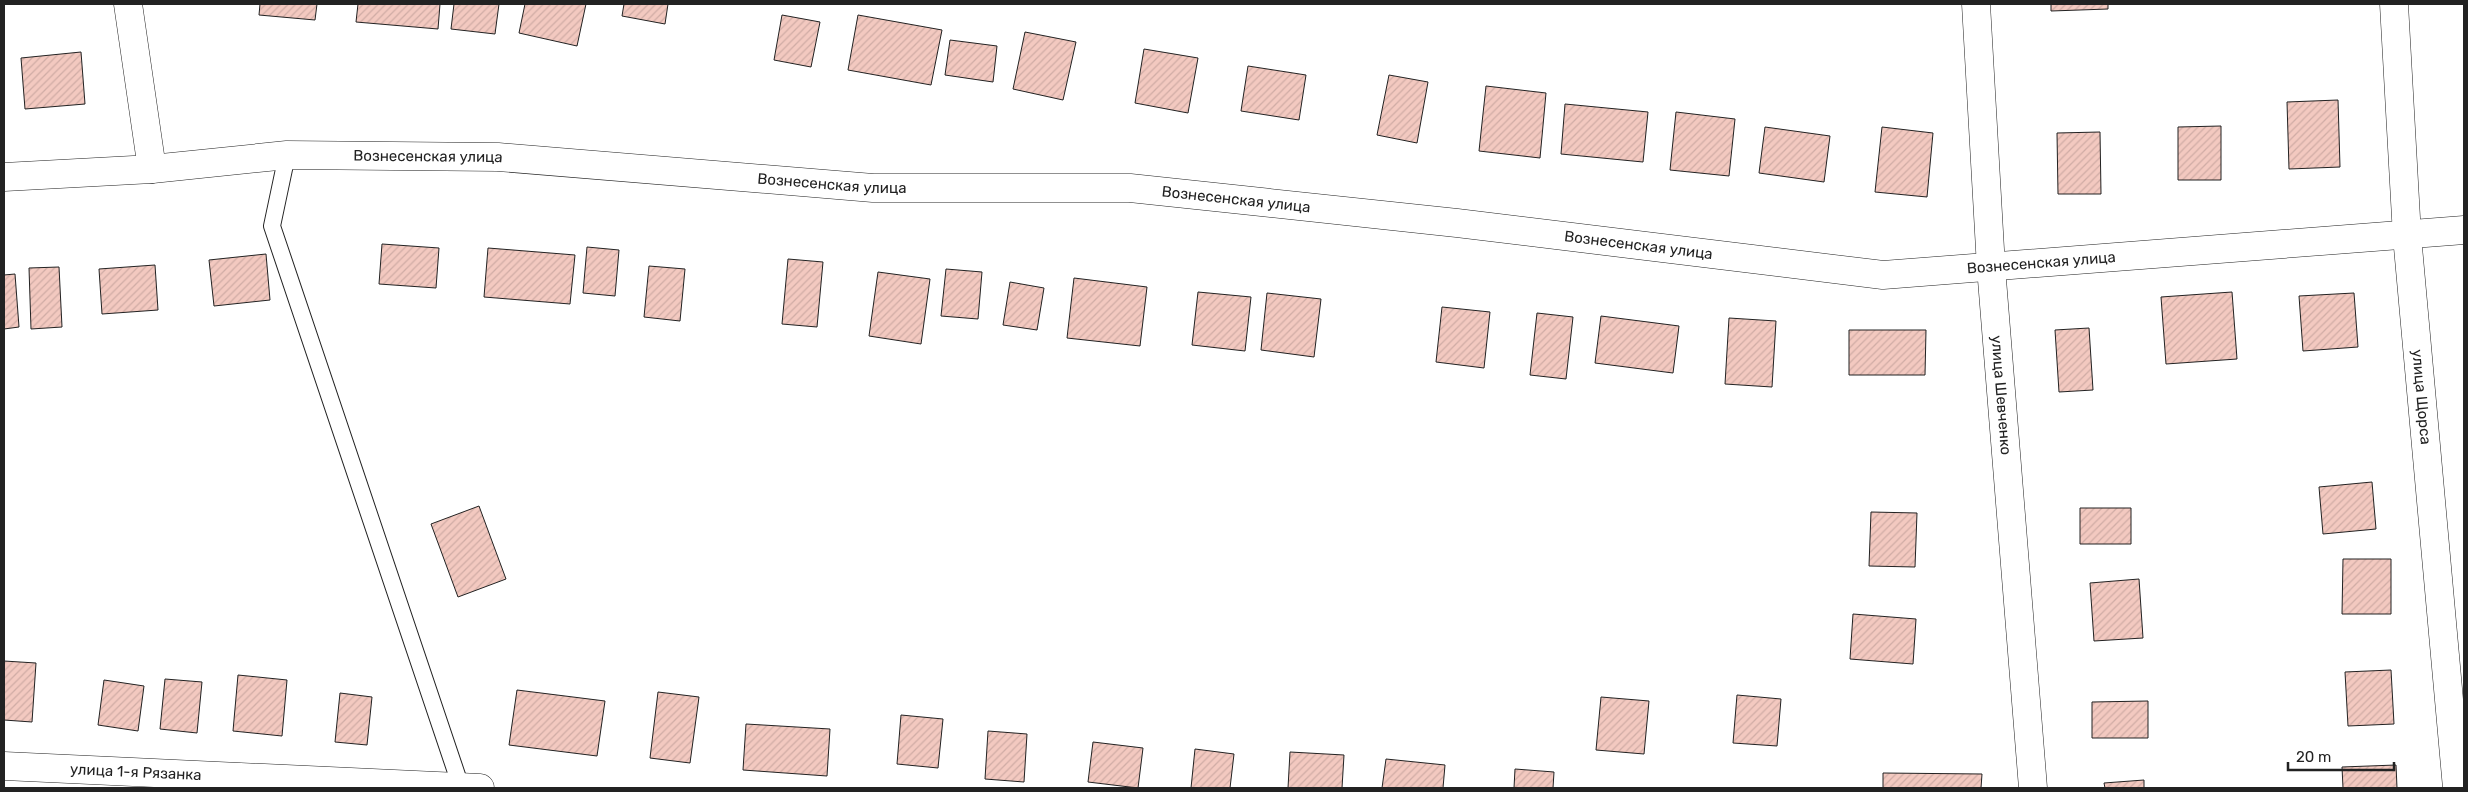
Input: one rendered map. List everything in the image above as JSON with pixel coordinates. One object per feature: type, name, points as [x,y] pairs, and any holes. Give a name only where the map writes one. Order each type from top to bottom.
[{"type":"street","points":[[128,4],[152,169]]},
{"type":"street","name":"улица Шевченко","points":[[1976,4],[1991,268],[2033,788]]},
{"type":"street","name":"улица Щорса","points":[[2394,4],[2407,236],[2457,788]]},
{"type":"street","name":"Вознесенская улица","points":[[4,177],[152,169],[288,154],[498,157],[872,188],[1130,188],[1457,223],[1883,275],[2407,236],[2464,230]]},
{"type":"street","name":"улица 1-я Рязанка","points":[[4,766],[470,788]]},
{"type":"lane","points":[[288,154],[272,226],[470,788]]},
{"type":"building","points":[[260,4],[317,4],[315,20],[259,15]]},
{"type":"building","points":[[358,4],[440,4],[438,29],[356,22]]},
{"type":"building","points":[[454,4],[499,4],[495,34],[451,29]]},
{"type":"building","points":[[525,4],[586,4],[577,46],[519,33]]},
{"type":"building","points":[[624,4],[668,4],[665,24],[622,16]]},
{"type":"building","points":[[2051,4],[2108,4],[2108,9],[2051,11]]},
{"type":"building","points":[[782,15],[820,22],[811,67],[774,60]]},
{"type":"building","points":[[858,15],[942,30],[931,85],[848,70]]},
{"type":"building","points":[[1025,32],[1076,42],[1063,100],[1013,89]]},
{"type":"building","points":[[950,40],[997,46],[993,82],[945,75]]},
{"type":"building","points":[[1144,49],[1198,58],[1188,113],[1135,103]]},
{"type":"building","points":[[81,52],[85,104],[25,109],[21,58]]},
{"type":"building","points":[[1248,66],[1306,75],[1299,120],[1241,111]]},
{"type":"building","points":[[1389,75],[1428,82],[1417,143],[1377,135]]},
{"type":"building","points":[[1486,86],[1546,93],[1540,158],[1479,151]]},
{"type":"building","points":[[2338,100],[2340,167],[2289,169],[2287,102]]},
{"type":"building","points":[[1565,104],[1648,112],[1643,162],[1561,154]]},
{"type":"building","points":[[1676,112],[1735,119],[1729,176],[1670,170]]},
{"type":"building","points":[[2221,126],[2221,180],[2178,180],[2178,127]]},
{"type":"building","points":[[1765,127],[1830,136],[1824,182],[1759,173]]},
{"type":"building","points":[[1882,127],[1933,133],[1927,197],[1875,192]]},
{"type":"building","points":[[2100,132],[2101,194],[2058,194],[2057,133]]},
{"type":"building","points":[[382,244],[439,248],[436,288],[379,284]]},
{"type":"building","points":[[587,247],[619,250],[615,296],[583,293]]},
{"type":"building","points":[[488,248],[575,255],[570,304],[484,297]]},
{"type":"building","points":[[266,254],[270,300],[214,306],[209,260]]},
{"type":"building","points":[[788,259],[823,262],[817,327],[782,324]]},
{"type":"building","points":[[155,265],[158,310],[102,314],[99,269]]},
{"type":"building","points":[[649,266],[685,269],[680,321],[644,317]]},
{"type":"building","points":[[59,267],[62,327],[31,329],[29,268]]},
{"type":"building","points":[[946,269],[982,272],[978,319],[941,316]]},
{"type":"building","points":[[878,272],[930,279],[921,344],[869,336]]},
{"type":"building","points":[[15,274],[19,327],[4,329],[4,275]]},
{"type":"building","points":[[1074,278],[1147,287],[1140,346],[1067,338]]},
{"type":"building","points":[[1010,282],[1044,288],[1037,330],[1003,325]]},
{"type":"building","points":[[1198,292],[1251,297],[1245,351],[1192,345]]},
{"type":"building","points":[[2232,292],[2237,359],[2166,364],[2161,297]]},
{"type":"building","points":[[1267,293],[1321,299],[1314,357],[1261,350]]},
{"type":"building","points":[[2354,293],[2358,347],[2303,351],[2299,296]]},
{"type":"building","points":[[1442,307],[1490,312],[1484,368],[1436,362]]},
{"type":"building","points":[[1537,313],[1573,317],[1566,379],[1530,375]]},
{"type":"building","points":[[1601,316],[1679,326],[1673,373],[1595,363]]},
{"type":"building","points":[[1729,318],[1776,321],[1772,387],[1725,384]]},
{"type":"building","points":[[2089,328],[2093,390],[2059,392],[2055,330]]},
{"type":"building","points":[[1849,330],[1926,330],[1925,375],[1849,375]]},
{"type":"building","points":[[2372,482],[2376,529],[2323,534],[2319,487]]},
{"type":"building","points":[[479,506],[506,579],[458,597],[431,524]]},
{"type":"building","points":[[2080,508],[2131,508],[2131,544],[2080,544]]},
{"type":"building","points":[[1871,512],[1917,513],[1915,567],[1869,566]]},
{"type":"building","points":[[2343,559],[2391,559],[2391,614],[2342,614]]},
{"type":"building","points":[[2139,579],[2143,638],[2094,641],[2090,583]]},
{"type":"building","points":[[1853,614],[1916,619],[1913,664],[1850,659]]},
{"type":"building","points":[[4,661],[36,663],[32,722],[4,720]]},
{"type":"building","points":[[2391,670],[2394,724],[2348,726],[2345,672]]},
{"type":"building","points":[[238,675],[287,680],[282,736],[233,731]]},
{"type":"building","points":[[165,679],[202,682],[197,733],[160,729]]},
{"type":"building","points":[[104,680],[144,686],[138,731],[98,725]]},
{"type":"building","points":[[517,690],[605,701],[597,756],[509,745]]},
{"type":"building","points":[[658,692],[699,697],[690,763],[650,758]]},
{"type":"building","points":[[340,693],[372,697],[367,745],[335,742]]},
{"type":"building","points":[[1737,695],[1781,699],[1777,746],[1733,743]]},
{"type":"building","points":[[1601,697],[1649,701],[1644,754],[1596,750]]},
{"type":"building","points":[[2148,701],[2148,738],[2092,738],[2092,702]]},
{"type":"building","points":[[901,715],[943,719],[938,768],[897,764]]},
{"type":"building","points":[[746,724],[830,729],[827,776],[743,770]]},
{"type":"building","points":[[988,731],[1027,734],[1024,782],[985,779]]},
{"type":"building","points":[[1093,742],[1143,748],[1138,788],[1088,782]]},
{"type":"building","points":[[1195,749],[1234,754],[1230,788],[1191,788]]},
{"type":"building","points":[[1290,752],[1344,755],[1342,788],[1288,788]]},
{"type":"building","points":[[1386,759],[1445,765],[1443,788],[1382,788]]},
{"type":"building","points":[[2396,765],[2397,788],[2343,788],[2342,767]]},
{"type":"building","points":[[1515,769],[1554,772],[1553,788],[1514,788]]},
{"type":"building","points":[[1883,773],[1982,774],[1981,788],[1883,788]]},
{"type":"building","points":[[2144,780],[2144,788],[2105,788],[2104,783]]}]
